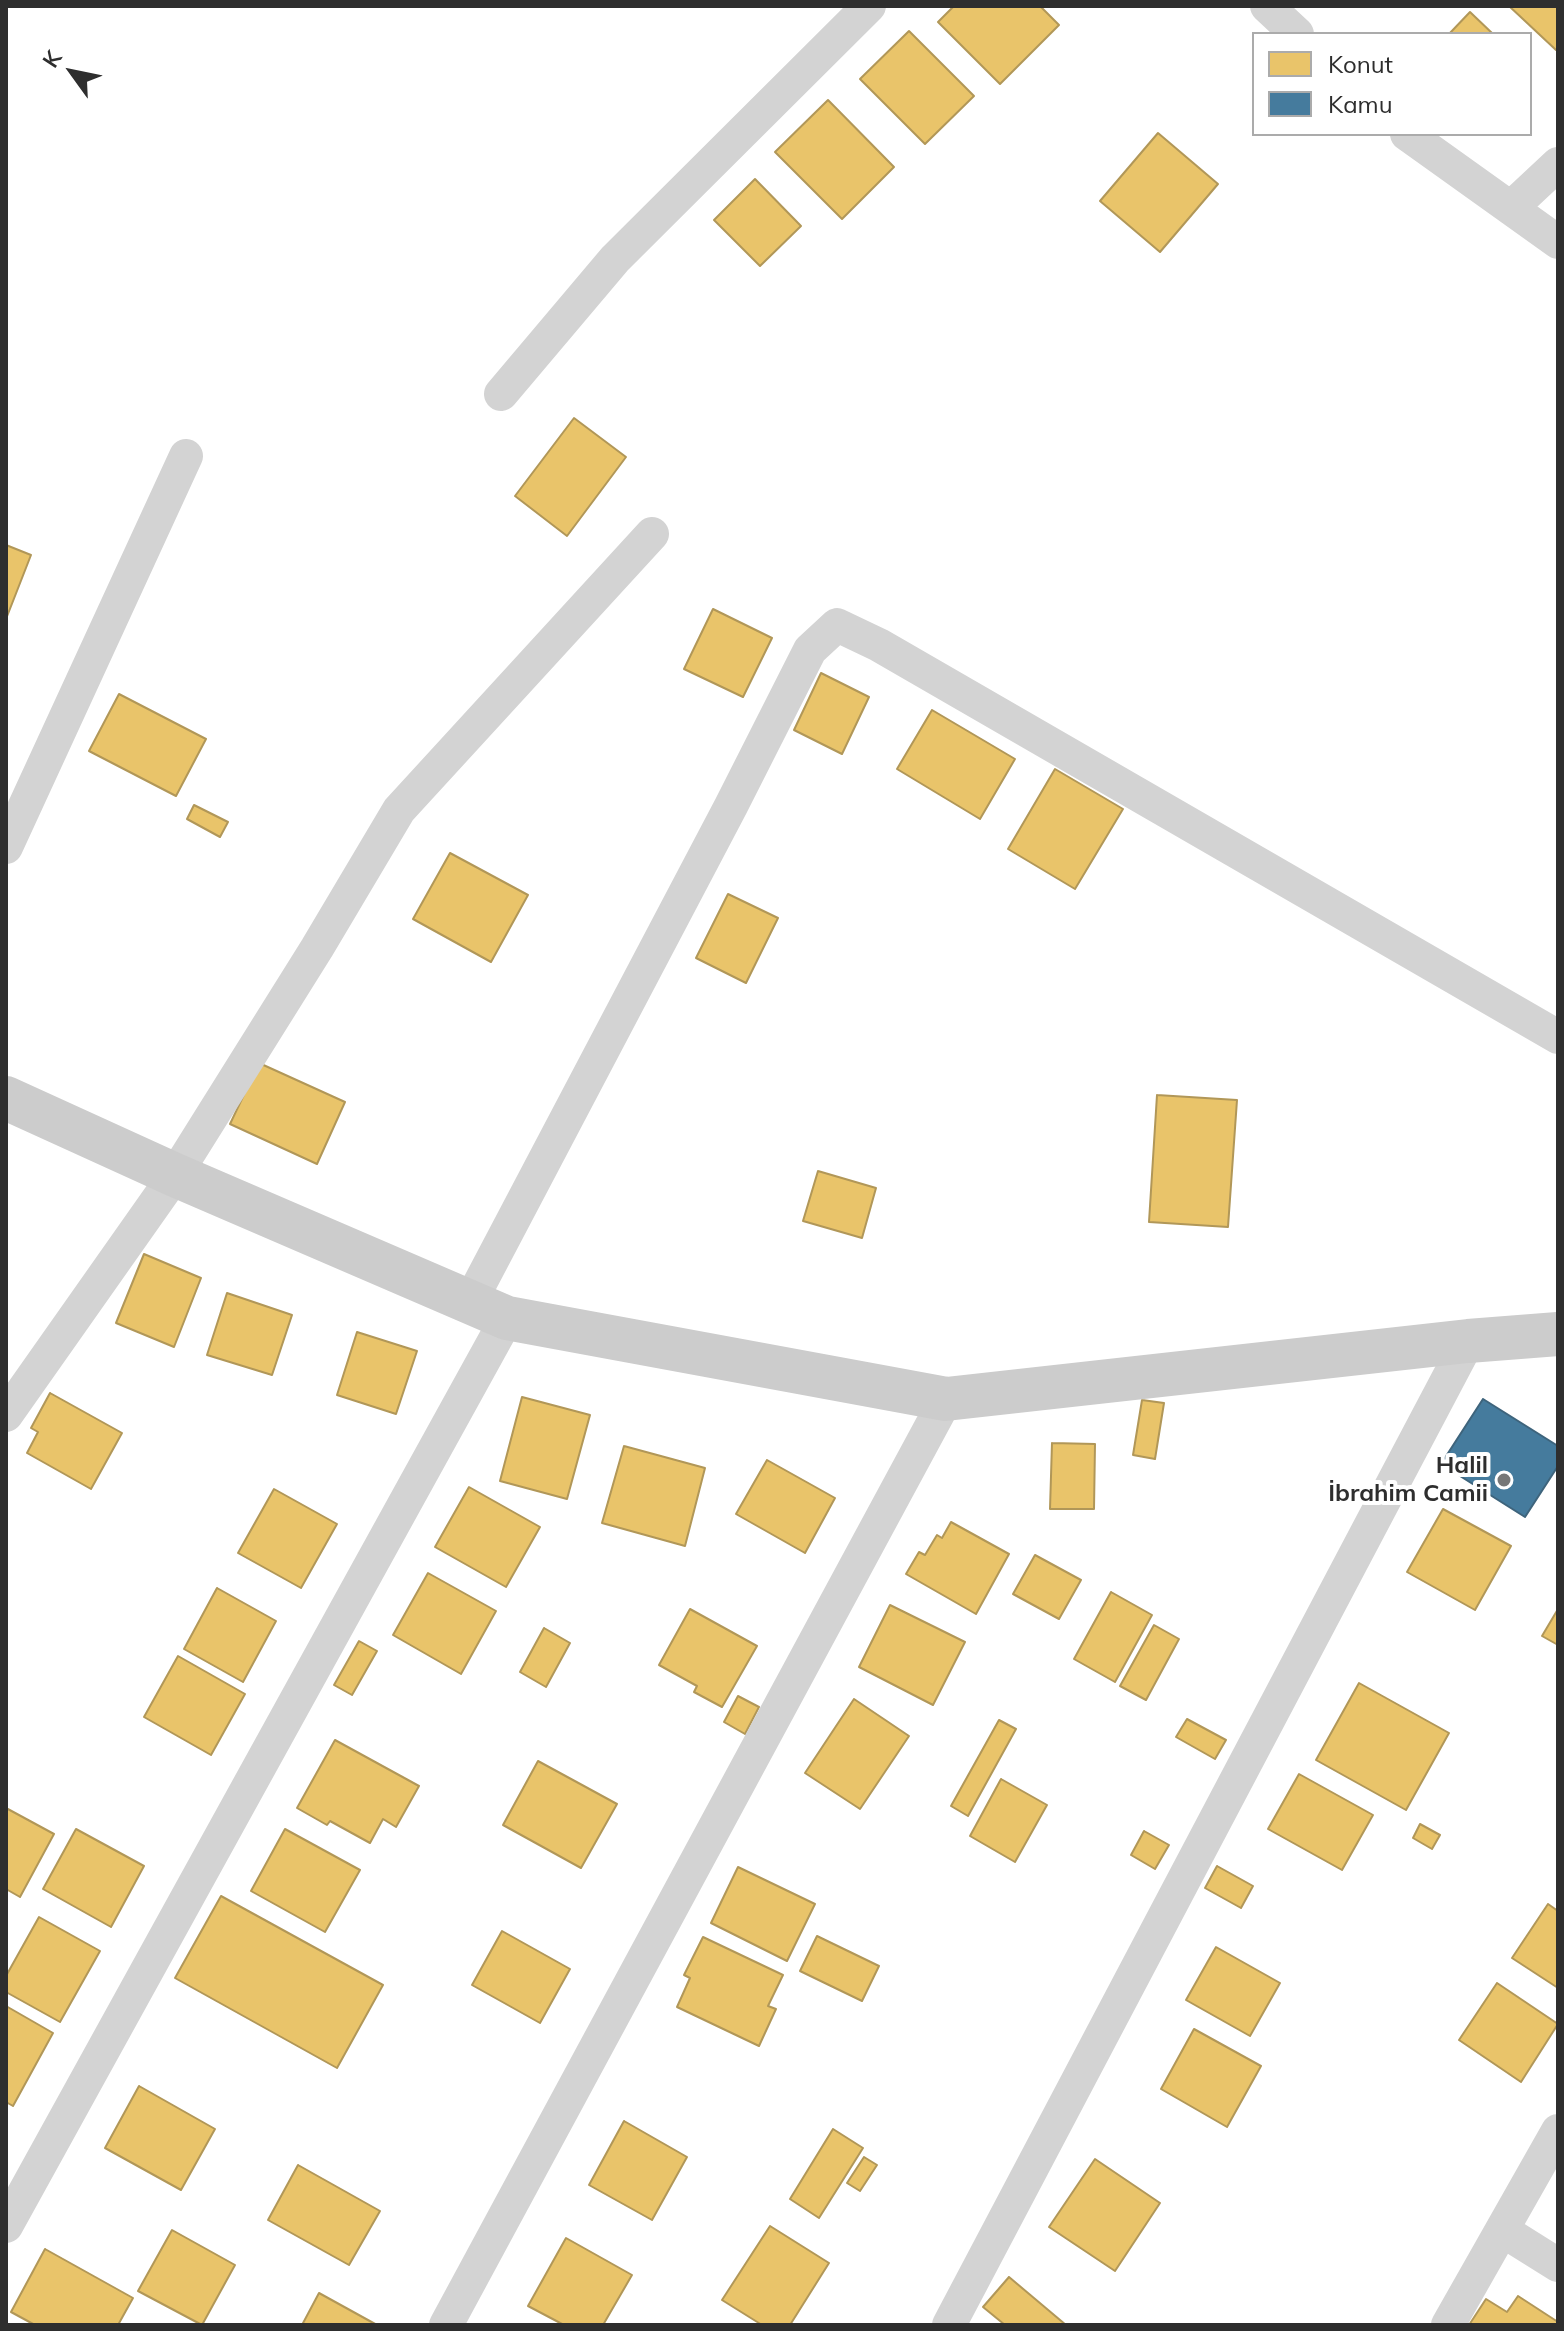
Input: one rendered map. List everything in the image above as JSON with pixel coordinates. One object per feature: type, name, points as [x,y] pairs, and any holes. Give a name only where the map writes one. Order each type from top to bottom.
[{"type":"street","points":[[501,394],[615,259],[869,6]]},
{"type":"street","points":[[1267,6],[1295,32]]},
{"type":"street","points":[[1410,136],[1558,242]]},
{"type":"street","points":[[1512,207],[1558,164]]},
{"type":"street","points":[[6,847],[186,456]]},
{"type":"street","points":[[6,1415],[175,1175],[399,810],[652,534]]},
{"type":"street","points":[[6,2226],[489,1310],[731,806],[810,650],[837,625],[879,645],[1558,1037]]},
{"type":"street","points":[[6,1098],[175,1175],[489,1310],[946,1399],[1468,1341],[1558,1334]]},
{"type":"street","points":[[949,2325],[1468,1341]]},
{"type":"street","points":[[446,2325],[946,1399]]},
{"type":"street","points":[[1448,2325],[1558,2131]]},
{"type":"street","points":[[1502,2230],[1558,2265]]},
{"type":"building: Konut","points":[[954,6],[1040,6],[1059,25],[1000,84],[938,22]]},
{"type":"building: Konut","points":[[1509,6],[1558,6],[1558,48],[1556,50]]},
{"type":"building: Konut","points":[[1470,12],[1491,32],[1451,32]]},
{"type":"building: Konut","points":[[909,31],[974,96],[925,144],[860,79]]},
{"type":"building: Konut","points":[[828,100],[894,167],[842,219],[775,152]]},
{"type":"building: Konut","points":[[1158,133],[1218,184],[1160,252],[1100,201]]},
{"type":"building: Konut","points":[[755,179],[801,226],[760,266],[714,220]]},
{"type":"building: Konut","points":[[574,418],[626,457],[567,536],[515,496]]},
{"type":"building: Konut","points":[[6,545],[31,555],[6,619]]},
{"type":"building: Konut","points":[[713,609],[772,638],[743,697],[684,669]]},
{"type":"building: Konut","points":[[821,673],[869,697],[842,754],[794,730]]},
{"type":"building: Konut","points":[[119,694],[206,739],[176,796],[89,751]]},
{"type":"building: Konut","points":[[932,710],[1015,759],[980,819],[897,769]]},
{"type":"building: Konut","points":[[1055,769],[1123,809],[1075,889],[1008,849]]},
{"type":"building: Konut","points":[[194,805],[228,822],[220,837],[187,819]]},
{"type":"building: Konut","points":[[450,853],[528,895],[491,962],[413,919]]},
{"type":"building: Konut","points":[[728,894],[778,918],[746,983],[696,958]]},
{"type":"building: Konut","points":[[259,1063],[345,1102],[317,1164],[230,1124]]},
{"type":"building: Konut","points":[[1157,1095],[1237,1100],[1228,1227],[1149,1222]]},
{"type":"building: Konut","points":[[818,1171],[876,1188],[862,1238],[803,1221]]},
{"type":"building: Konut","points":[[144,1254],[201,1278],[174,1347],[116,1323]]},
{"type":"building: Konut","points":[[227,1293],[292,1315],[272,1375],[207,1355]]},
{"type":"building: Konut","points":[[357,1332],[417,1351],[396,1414],[337,1395]]},
{"type":"building: Konut","points":[[50,1393],[122,1433],[91,1489],[27,1453],[38,1432],[31,1428]]},
{"type":"building: Konut","points":[[522,1397],[590,1415],[567,1499],[500,1481]]},
{"type":"building: Konut","points":[[1142,1400],[1164,1403],[1155,1459],[1133,1455]]},
{"type":"building: Konut","points":[[1052,1443],[1095,1444],[1094,1509],[1050,1509]]},
{"type":"building: Konut","points":[[624,1446],[705,1468],[685,1546],[602,1523]]},
{"type":"building: Konut","points":[[767,1460],[835,1498],[805,1553],[736,1514]]},
{"type":"building: Konut","points":[[469,1487],[540,1527],[506,1587],[435,1547]]},
{"type":"building: Konut","points":[[274,1489],[337,1524],[301,1588],[238,1553]]},
{"type":"building: Konut","points":[[1443,1509],[1511,1546],[1475,1610],[1407,1572]]},
{"type":"building: Konut","points":[[951,1522],[1009,1554],[976,1614],[906,1574],[919,1552],[925,1555],[937,1535],[942,1538]]},
{"type":"building: Konut","points":[[1035,1555],[1081,1580],[1059,1619],[1013,1594]]},
{"type":"building: Konut","points":[[428,1573],[496,1611],[461,1674],[393,1635]]},
{"type":"building: Konut","points":[[217,1588],[276,1621],[243,1682],[184,1649]]},
{"type":"building: Konut","points":[[1111,1592],[1152,1615],[1115,1682],[1074,1659]]},
{"type":"building: Konut","points":[[890,1605],[965,1642],[933,1705],[859,1667]]},
{"type":"building: Konut","points":[[690,1609],[757,1646],[722,1707],[694,1692],[697,1686],[659,1665]]},
{"type":"building: Konut","points":[[1558,1609],[1558,1645],[1542,1636]]},
{"type":"building: Konut","points":[[1154,1625],[1179,1639],[1146,1700],[1120,1686]]},
{"type":"building: Konut","points":[[544,1628],[570,1643],[546,1687],[520,1672]]},
{"type":"building: Konut","points":[[359,1641],[377,1651],[352,1695],[334,1685]]},
{"type":"building: Konut","points":[[178,1656],[245,1694],[211,1755],[144,1717]]},
{"type":"building: Konut","points":[[1359,1683],[1449,1733],[1406,1810],[1316,1760]]},
{"type":"building: Konut","points":[[738,1696],[759,1707],[745,1734],[724,1722]]},
{"type":"building: Konut","points":[[854,1699],[909,1736],[860,1809],[805,1773]]},
{"type":"building: Konut","points":[[1187,1719],[1226,1740],[1215,1759],[1176,1737]]},
{"type":"building: Konut","points":[[999,1720],[1016,1729],[968,1816],[951,1806]]},
{"type":"building: Konut","points":[[335,1740],[419,1786],[396,1827],[383,1819],[370,1843],[330,1821],[327,1825],[297,1808]]},
{"type":"building: Konut","points":[[538,1761],[617,1804],[581,1868],[503,1825]]},
{"type":"building: Konut","points":[[1299,1774],[1373,1815],[1342,1870],[1268,1829]]},
{"type":"building: Konut","points":[[1001,1779],[1047,1805],[1015,1862],[970,1836]]},
{"type":"building: Konut","points":[[6,1808],[54,1834],[20,1897],[6,1889]]},
{"type":"building: Konut","points":[[1420,1824],[1440,1835],[1432,1849],[1413,1838]]},
{"type":"building: Konut","points":[[76,1829],[144,1866],[111,1927],[43,1889]]},
{"type":"building: Konut","points":[[285,1829],[360,1870],[325,1932],[251,1891]]},
{"type":"building: Konut","points":[[1144,1831],[1169,1845],[1155,1869],[1131,1855]]},
{"type":"building: Konut","points":[[1217,1866],[1253,1886],[1241,1908],[1205,1888]]},
{"type":"building: Konut","points":[[738,1867],[815,1904],[787,1961],[711,1923]]},
{"type":"building: Konut","points":[[221,1896],[383,1985],[337,2068],[175,1978]]},
{"type":"building: Konut","points":[[1548,1904],[1558,1911],[1558,1988],[1512,1958]]},
{"type":"building: Konut","points":[[39,1917],[100,1951],[60,2022],[6,1992],[6,1976]]},
{"type":"building: Konut","points":[[502,1931],[570,1969],[540,2023],[472,1985]]},
{"type":"building: Konut","points":[[817,1936],[879,1966],[862,2001],[800,1971]]},
{"type":"building: Konut","points":[[703,1937],[783,1975],[768,2006],[776,2009],[759,2046],[677,2007],[690,1978],[684,1975]]},
{"type":"building: Konut","points":[[1216,1947],[1280,1983],[1250,2036],[1186,2000]]},
{"type":"building: Konut","points":[[1497,1983],[1558,2024],[1521,2082],[1459,2040]]},
{"type":"building: Konut","points":[[6,2006],[53,2033],[13,2106],[6,2102]]},
{"type":"building: Konut","points":[[1194,2029],[1261,2066],[1227,2127],[1161,2089]]},
{"type":"building: Konut","points":[[139,2086],[215,2129],[181,2190],[105,2148]]},
{"type":"building: Konut","points":[[624,2121],[687,2157],[652,2220],[589,2185]]},
{"type":"building: Konut","points":[[833,2129],[863,2148],[819,2218],[790,2199]]},
{"type":"building: Konut","points":[[864,2157],[877,2165],[860,2191],[847,2183]]},
{"type":"building: Konut","points":[[1095,2159],[1160,2203],[1115,2271],[1049,2227]]},
{"type":"building: Konut","points":[[298,2165],[380,2211],[349,2265],[268,2220]]},
{"type":"building: Konut","points":[[770,2226],[829,2263],[790,2325],[762,2325],[722,2300]]},
{"type":"building: Konut","points":[[172,2230],[235,2265],[202,2325],[138,2291]]},
{"type":"building: Konut","points":[[566,2238],[632,2275],[603,2325],[564,2325],[528,2306]]},
{"type":"building: Konut","points":[[45,2249],[133,2298],[118,2325],[35,2325],[11,2312]]},
{"type":"building: Konut","points":[[1009,2277],[1066,2325],[1005,2325],[983,2307]]},
{"type":"building: Konut","points":[[319,2293],[377,2325],[302,2325]]},
{"type":"building: Konut","points":[[1518,2296],[1558,2322],[1558,2325],[1469,2325],[1486,2299],[1507,2312]]},
{"type":"building: Kamu","points":[[1483,1399],[1558,1446],[1558,1466],[1525,1517],[1441,1464]]},
{"type":"place","name":"Halil İbrahim Camii","points":[[1504,1480]]}]
